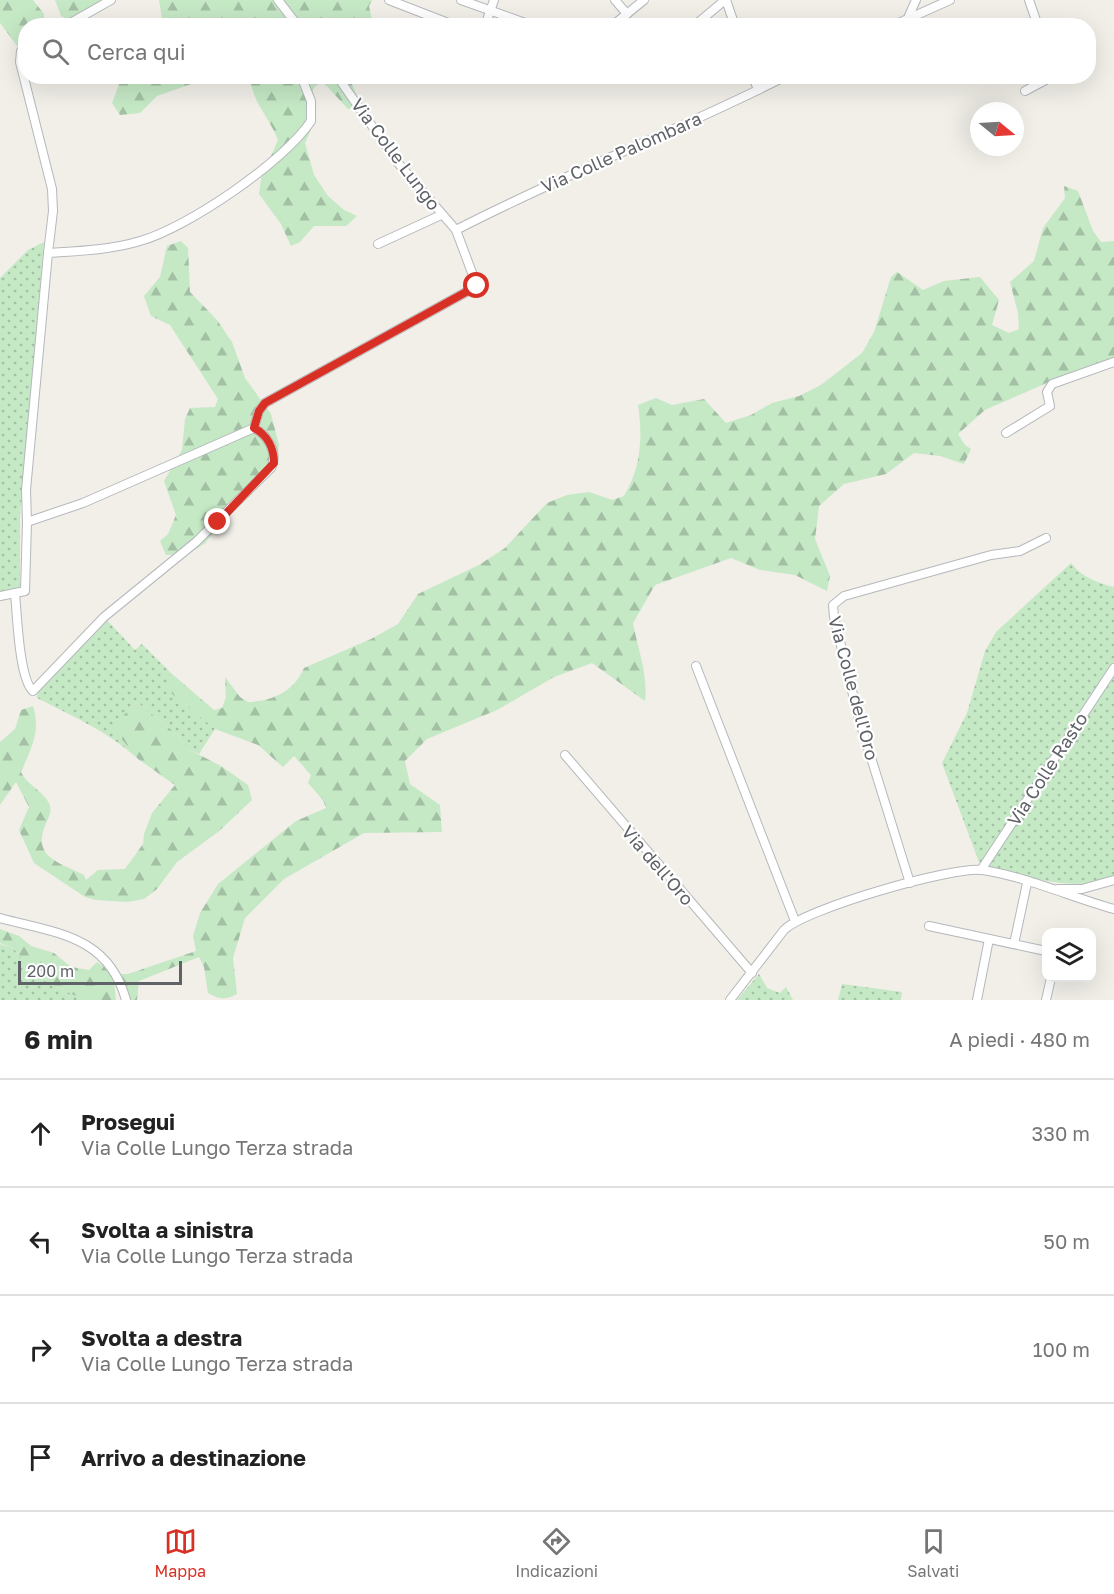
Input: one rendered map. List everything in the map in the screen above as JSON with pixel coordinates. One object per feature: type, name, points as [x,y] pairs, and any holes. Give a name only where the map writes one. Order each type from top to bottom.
[{"type":"street","points":[[79,18],[111,0]]},
{"type":"street","points":[[278,0],[290,18]]},
{"type":"street","points":[[389,0],[432,18]]},
{"type":"street","points":[[461,0],[512,18]]},
{"type":"street","points":[[487,18],[494,0]]},
{"type":"street","points":[[615,0],[627,14]]},
{"type":"street","points":[[622,18],[644,0]]},
{"type":"street","points":[[704,18],[725,0],[732,18]]},
{"type":"street","points":[[908,18],[916,0]]},
{"type":"street","points":[[908,18],[950,0]]},
{"type":"street","points":[[1029,0],[1035,18]]},
{"type":"street","points":[[0,596],[25,591],[26,490],[53,211],[52,189],[26,84]]},
{"type":"street","points":[[48,253],[132,243],[153,237],[237,189],[298,137],[311,121],[311,101],[305,84]]},
{"type":"street","name":"Via Colle Lungo","points":[[344,84],[398,163],[456,230]]},
{"type":"street","points":[[756,84],[759,90]]},
{"type":"street","name":"Via Colle Palombara","points":[[456,230],[525,194],[771,84]]},
{"type":"street","points":[[1025,91],[1038,84]]},
{"type":"street","points":[[378,244],[441,215]]},
{"type":"street","points":[[27,522],[83,503],[254,428],[259,411],[265,403],[477,286],[456,230]]},
{"type":"street","points":[[1005,433],[1050,406],[1047,392],[1052,384],[1114,362]]},
{"type":"street","points":[[15,593],[23,663],[29,688],[33,691],[104,617],[196,542],[271,468],[274,458],[271,447],[263,434],[254,428]]},
{"type":"street","name":"Via Colle dell'Oro","points":[[910,883],[860,719],[833,605],[844,596],[991,555],[1020,551],[1046,538]]},
{"type":"street","points":[[696,666],[795,921]]},
{"type":"street","name":"Via Colle Rasto","points":[[981,870],[1114,668]]},
{"type":"street","name":"Via dell'Oro","points":[[565,755],[752,973]]},
{"type":"street","points":[[730,1000],[784,930],[795,921],[910,883],[981,870],[1027,883],[1064,890],[1082,889],[1114,880]]},
{"type":"street","points":[[1014,944],[1027,883]]},
{"type":"street","points":[[1040,886],[1114,909]]},
{"type":"street","points":[[0,918],[66,934],[88,945],[115,973],[126,1000]]},
{"type":"street","points":[[929,926],[1042,950]]},
{"type":"street","points":[[977,1000],[989,939]]},
{"type":"street","points":[[1046,1000],[1050,982]]},
{"type":"green space","points":[[0,0],[33,0],[44,14],[44,18],[18,18],[18,47],[0,23]]},
{"type":"green space","points":[[55,0],[111,0],[80,18],[61,16]]},
{"type":"green space","points":[[159,0],[372,0],[369,6],[372,18],[162,18]]},
{"type":"green space","points":[[119,84],[191,84],[157,96],[140,113],[120,115],[112,103]]},
{"type":"green space","points":[[251,84],[318,84],[313,90],[315,121],[305,143],[314,175],[328,196],[344,210],[357,216],[346,226],[314,226],[300,242],[291,246],[281,224],[259,194],[261,179],[278,140]]},
{"type":"green space","points":[[325,84],[352,84],[358,98],[354,108],[348,109]]},
{"type":"green space","points":[[1064,186],[1078,191],[1093,231],[1101,242],[1114,241],[1114,359],[1051,381],[985,410],[958,434],[965,445],[971,449],[964,464],[940,456],[914,453],[886,474],[844,484],[819,506],[815,539],[830,576],[827,591],[795,575],[760,570],[731,558],[655,585],[633,623],[644,672],[645,701],[592,663],[554,677],[497,710],[427,739],[405,761],[410,784],[440,805],[442,832],[364,833],[284,879],[245,918],[233,958],[237,994],[222,998],[208,993],[204,967],[199,957],[139,981],[137,1000],[129,1000],[120,974],[128,974],[196,951],[193,936],[200,913],[218,884],[296,821],[326,808],[323,800],[308,783],[311,775],[294,756],[283,767],[258,745],[215,729],[165,688],[171,673],[214,710],[222,708],[226,697],[225,677],[240,697],[248,702],[275,697],[295,683],[304,668],[371,639],[398,624],[418,594],[479,565],[505,548],[547,503],[567,495],[589,492],[612,500],[624,496],[634,474],[639,452],[638,405],[656,398],[672,405],[704,399],[726,423],[751,415],[772,403],[799,396],[821,385],[862,353],[874,332],[891,277],[897,272],[923,290],[944,281],[980,277],[999,300],[992,325],[1009,333],[1019,329],[1018,313],[1010,282],[1034,261],[1043,228],[1065,198]]},
{"type":"green space","points":[[181,241],[188,248],[190,292],[217,320],[232,342],[245,378],[271,414],[279,445],[276,469],[252,489],[204,544],[188,554],[166,555],[160,541],[168,534],[176,515],[164,481],[182,450],[185,419],[190,408],[215,407],[218,399],[170,325],[151,316],[144,296],[160,277],[167,246]]},
{"type":"green space","points":[[44,242],[20,516],[20,587],[0,592],[0,278],[28,250]]},
{"type":"green space","points":[[1071,563],[1090,579],[1114,587],[1114,877],[1082,884],[1036,879],[989,867],[979,862],[942,763],[967,713],[985,651],[996,632]]},
{"type":"green space","points":[[104,617],[135,650],[142,644],[171,673],[166,688],[215,729],[199,754],[186,748],[179,736],[137,702],[113,727],[138,759],[103,733],[37,698],[38,687]]},
{"type":"green space","points":[[137,702],[179,736],[186,748],[221,766],[248,785],[252,800],[218,832],[177,862],[157,889],[144,899],[127,902],[96,900],[85,897],[34,863],[19,830],[29,807],[16,782],[0,805],[0,742],[15,729],[21,710],[33,706],[35,732],[21,772],[43,794],[50,806],[50,814],[43,833],[44,850],[56,862],[84,875],[86,880],[98,870],[125,869],[143,844],[144,834],[152,813],[175,785],[138,759],[112,727]]},
{"type":"green space","points":[[0,929],[19,936],[31,946],[54,953],[71,967],[89,970],[97,962],[113,973],[116,1000],[84,1000],[37,977],[13,948],[0,943]]},
{"type":"green space","points":[[0,944],[13,948],[37,977],[84,1000],[0,1000]]},
{"type":"green space","points":[[759,974],[767,988],[780,993],[786,987],[793,1000],[737,1000]]},
{"type":"green space","points":[[842,984],[902,992],[901,1000],[838,1000]]},
{"type":"route","points":[[218,522],[274,463],[271,447],[263,434],[254,428],[259,411],[265,403],[477,286]]}]
